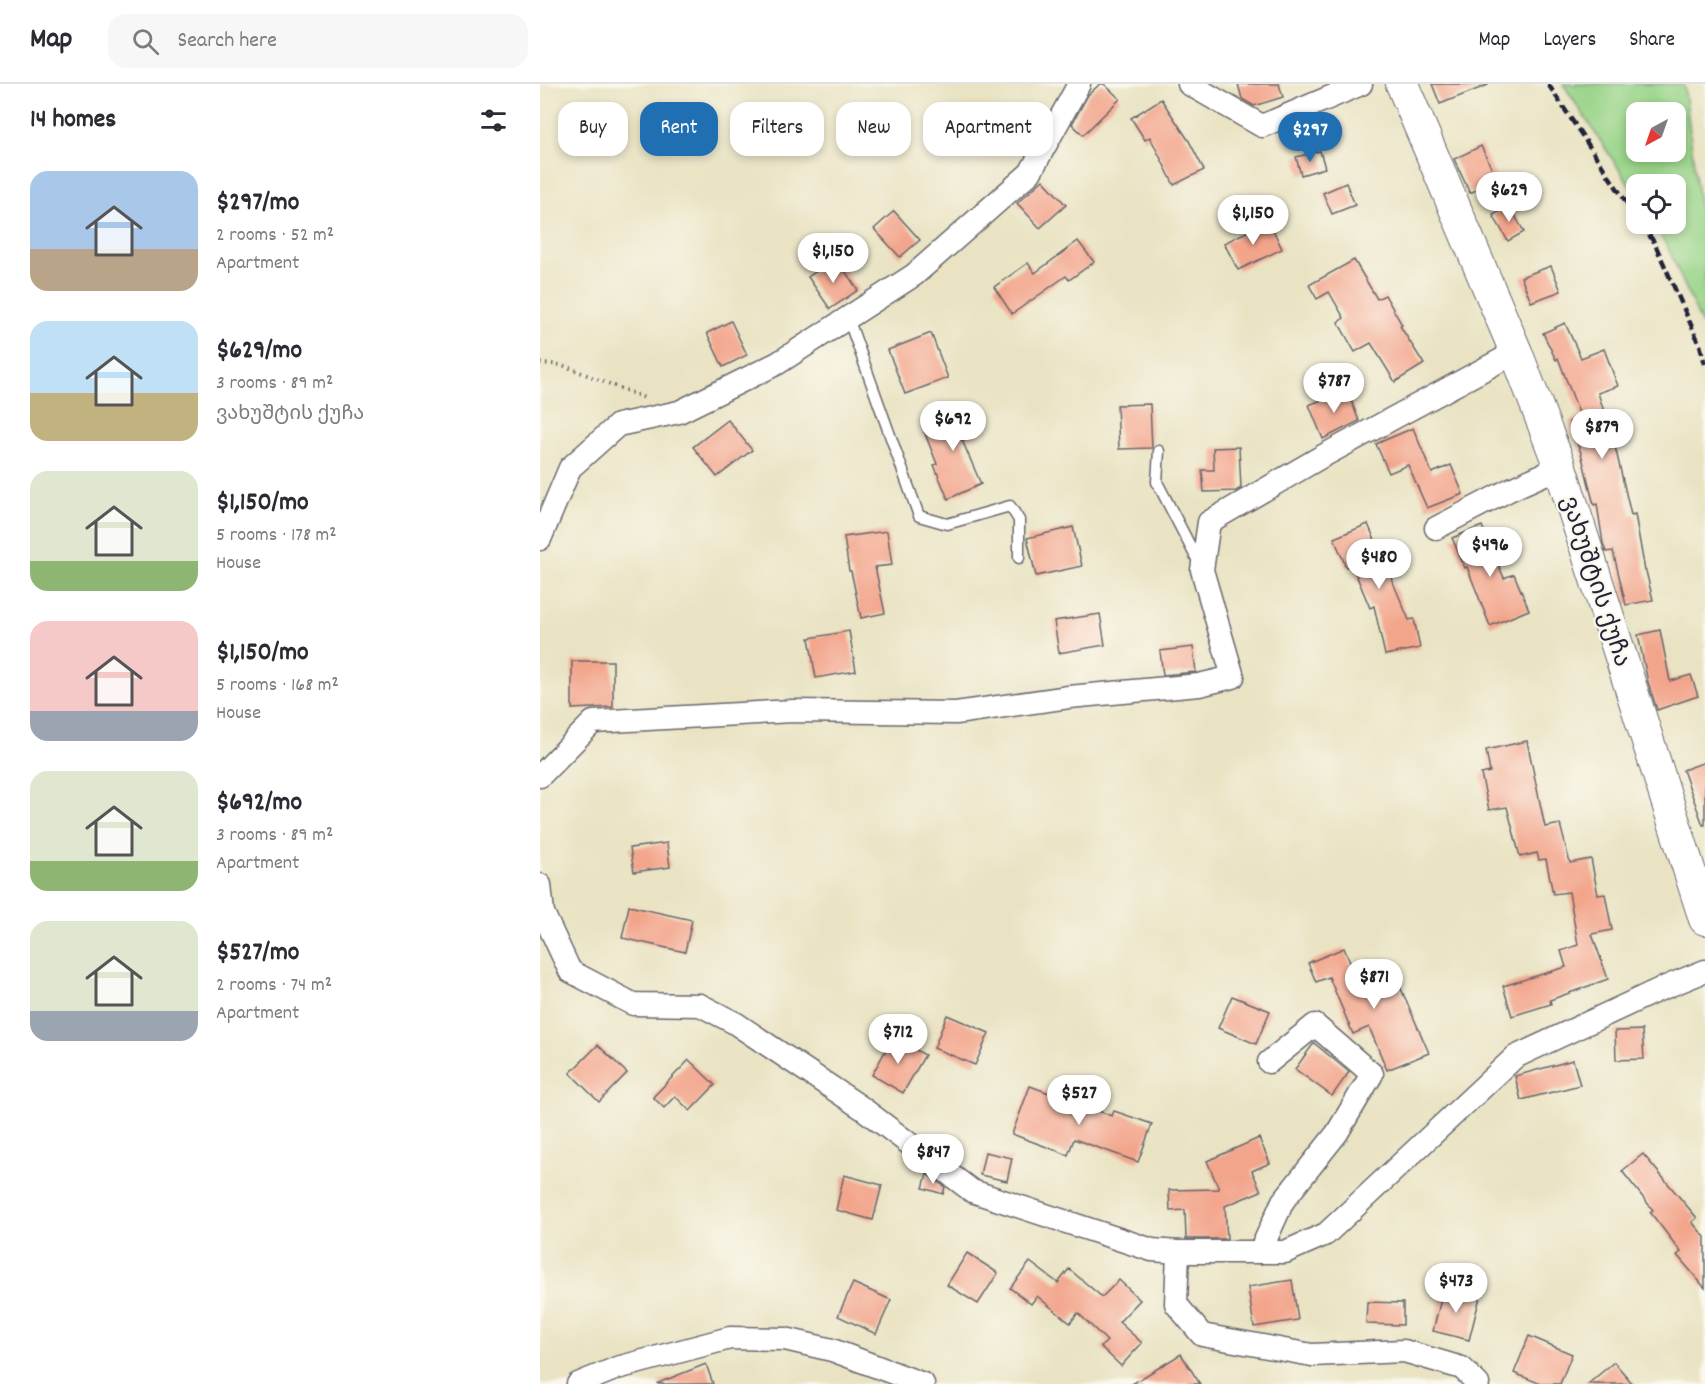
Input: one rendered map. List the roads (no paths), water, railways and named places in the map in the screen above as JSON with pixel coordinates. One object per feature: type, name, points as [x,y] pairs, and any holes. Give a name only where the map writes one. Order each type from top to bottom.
[{"type":"street","points":[[540,540],[570,468],[618,425],[679,412],[778,363],[914,275],[1030,173],[1078,84]]},
{"type":"street","points":[[1189,84],[1262,126],[1361,84]]},
{"type":"street","name":"ვახუშტის ქუჩა","points":[[1402,84],[1516,352],[1560,467],[1705,919]]},
{"type":"street","points":[[540,776],[593,722],[793,711],[956,713],[1069,697],[1199,685],[1233,677],[1203,570],[1209,522],[1516,352]]},
{"type":"street","points":[[1436,528],[1511,489],[1560,467]]},
{"type":"street","points":[[540,885],[543,913],[570,971],[633,1004],[700,1005],[735,1023],[862,1108],[972,1191],[1152,1250],[1178,1252],[1285,1252],[1326,1234],[1515,1058],[1656,991],[1705,971]]},
{"type":"street","points":[[1260,1252],[1282,1201],[1337,1132],[1372,1074],[1315,1025],[1269,1062]]},
{"type":"street","points":[[1178,1252],[1176,1304],[1202,1335],[1312,1355],[1404,1352],[1462,1368],[1478,1384]]},
{"type":"street","points":[[578,1384],[617,1368],[730,1338],[785,1339],[832,1350],[923,1384]]},
{"type":"lane","points":[[848,318],[919,516],[947,524],[1010,506],[1019,520],[1019,558]]},
{"type":"lane","points":[[1159,451],[1157,482],[1203,570]]},
{"type":"railway","points":[[1548,84],[1626,202]]},
{"type":"railway","points":[[1648,234],[1654,242],[1700,345],[1705,364]]}]
